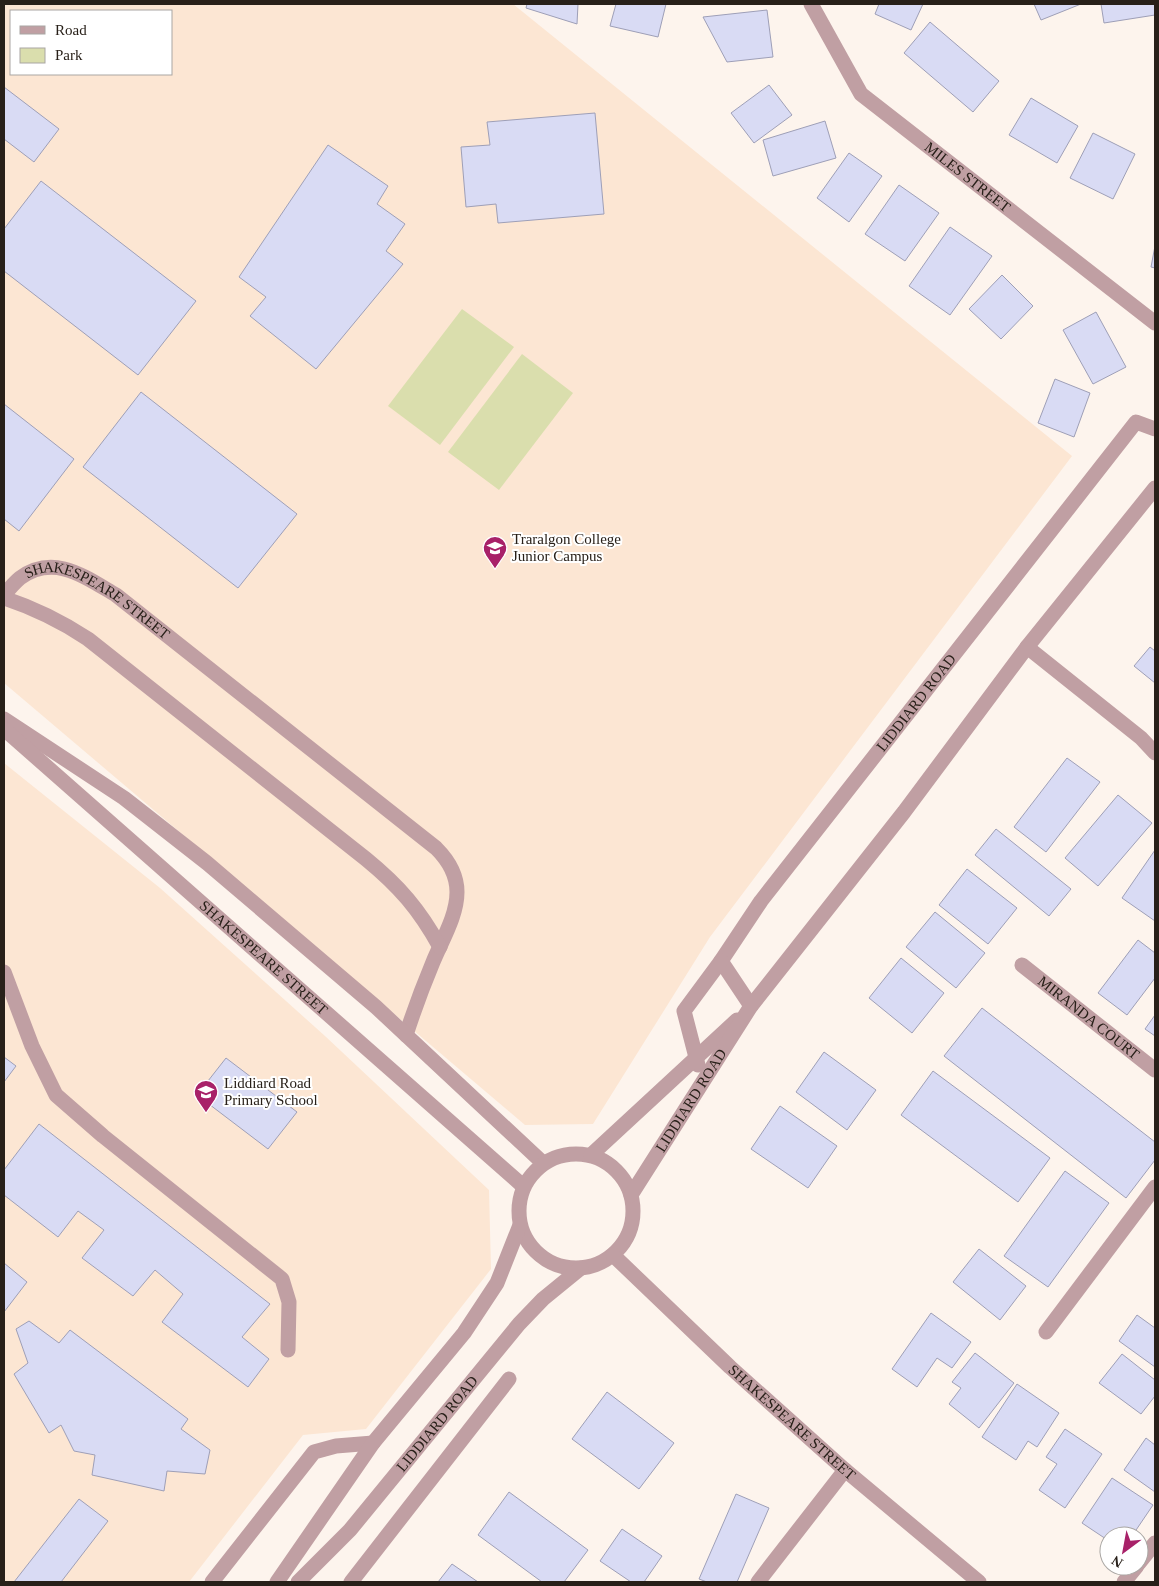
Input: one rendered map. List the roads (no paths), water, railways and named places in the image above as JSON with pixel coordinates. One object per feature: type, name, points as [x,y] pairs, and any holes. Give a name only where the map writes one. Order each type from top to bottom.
[{"type":"street","name":"MILES STREET","points":[[811,4],[861,94],[1155,323]]},
{"type":"street","name":"LIDDIARD ROAD","points":[[721,961],[761,901],[1136,422],[1155,429]]},
{"type":"street","name":"LIDDIARD ROAD","points":[[631,1195],[751,1006],[904,812],[1027,647],[1155,488]]},
{"type":"street","name":"SHAKESPEARE STREET","points":[[406,1035],[423,986],[440,947],[456,902],[455,879],[445,857],[116,595],[80,573],[67,568],[40,569],[29,572],[18,579],[4,596],[64,623],[88,639],[366,859],[389,878],[408,898],[426,922],[440,947]]},
{"type":"street","points":[[1027,647],[1141,738],[1155,753]]},
{"type":"street","points":[[4,719],[124,798],[207,863],[362,994],[543,1163]]},
{"type":"street","name":"SHAKESPEARE STREET","points":[[4,730],[524,1186]]},
{"type":"street","points":[[700,1086],[697,1056],[684,1011],[721,961],[751,1006]]},
{"type":"street","name":"MIRANDA COURT","points":[[1022,965],[1155,1070]]},
{"type":"street","points":[[4,972],[32,1046],[56,1095],[103,1136],[282,1279],[289,1302],[288,1350]]},
{"type":"street","name":"LIDDIARD ROAD","points":[[591,1155],[751,1006]]},
{"type":"street","points":[[571,1153],[591,1155],[610,1166],[622,1179],[631,1195],[634,1214],[629,1233],[613,1255],[595,1265],[581,1268],[561,1266],[541,1256],[527,1241],[520,1225],[518,1205],[524,1186],[543,1163],[571,1153]]},
{"type":"street","points":[[1046,1332],[1155,1187]]},
{"type":"street","points":[[276,1582],[373,1443],[464,1333],[497,1283],[520,1225]]},
{"type":"street","name":"SHAKESPEARE STREET","points":[[613,1255],[730,1367],[845,1470],[979,1582]]},
{"type":"street","name":"LIDDIARD ROAD","points":[[298,1582],[350,1530],[519,1324],[543,1299],[581,1268]]},
{"type":"street","name":"LIDDIARD ROAD","points":[[351,1582],[509,1379]]},
{"type":"street","points":[[212,1582],[314,1452],[336,1446],[373,1443]]},
{"type":"street","points":[[758,1582],[845,1470]]},
{"type":"place","name":"Traralgon College Junior Campus","points":[[495,569]]},
{"type":"place","name":"Liddiard Road Primary School","points":[[206,1113]]}]
